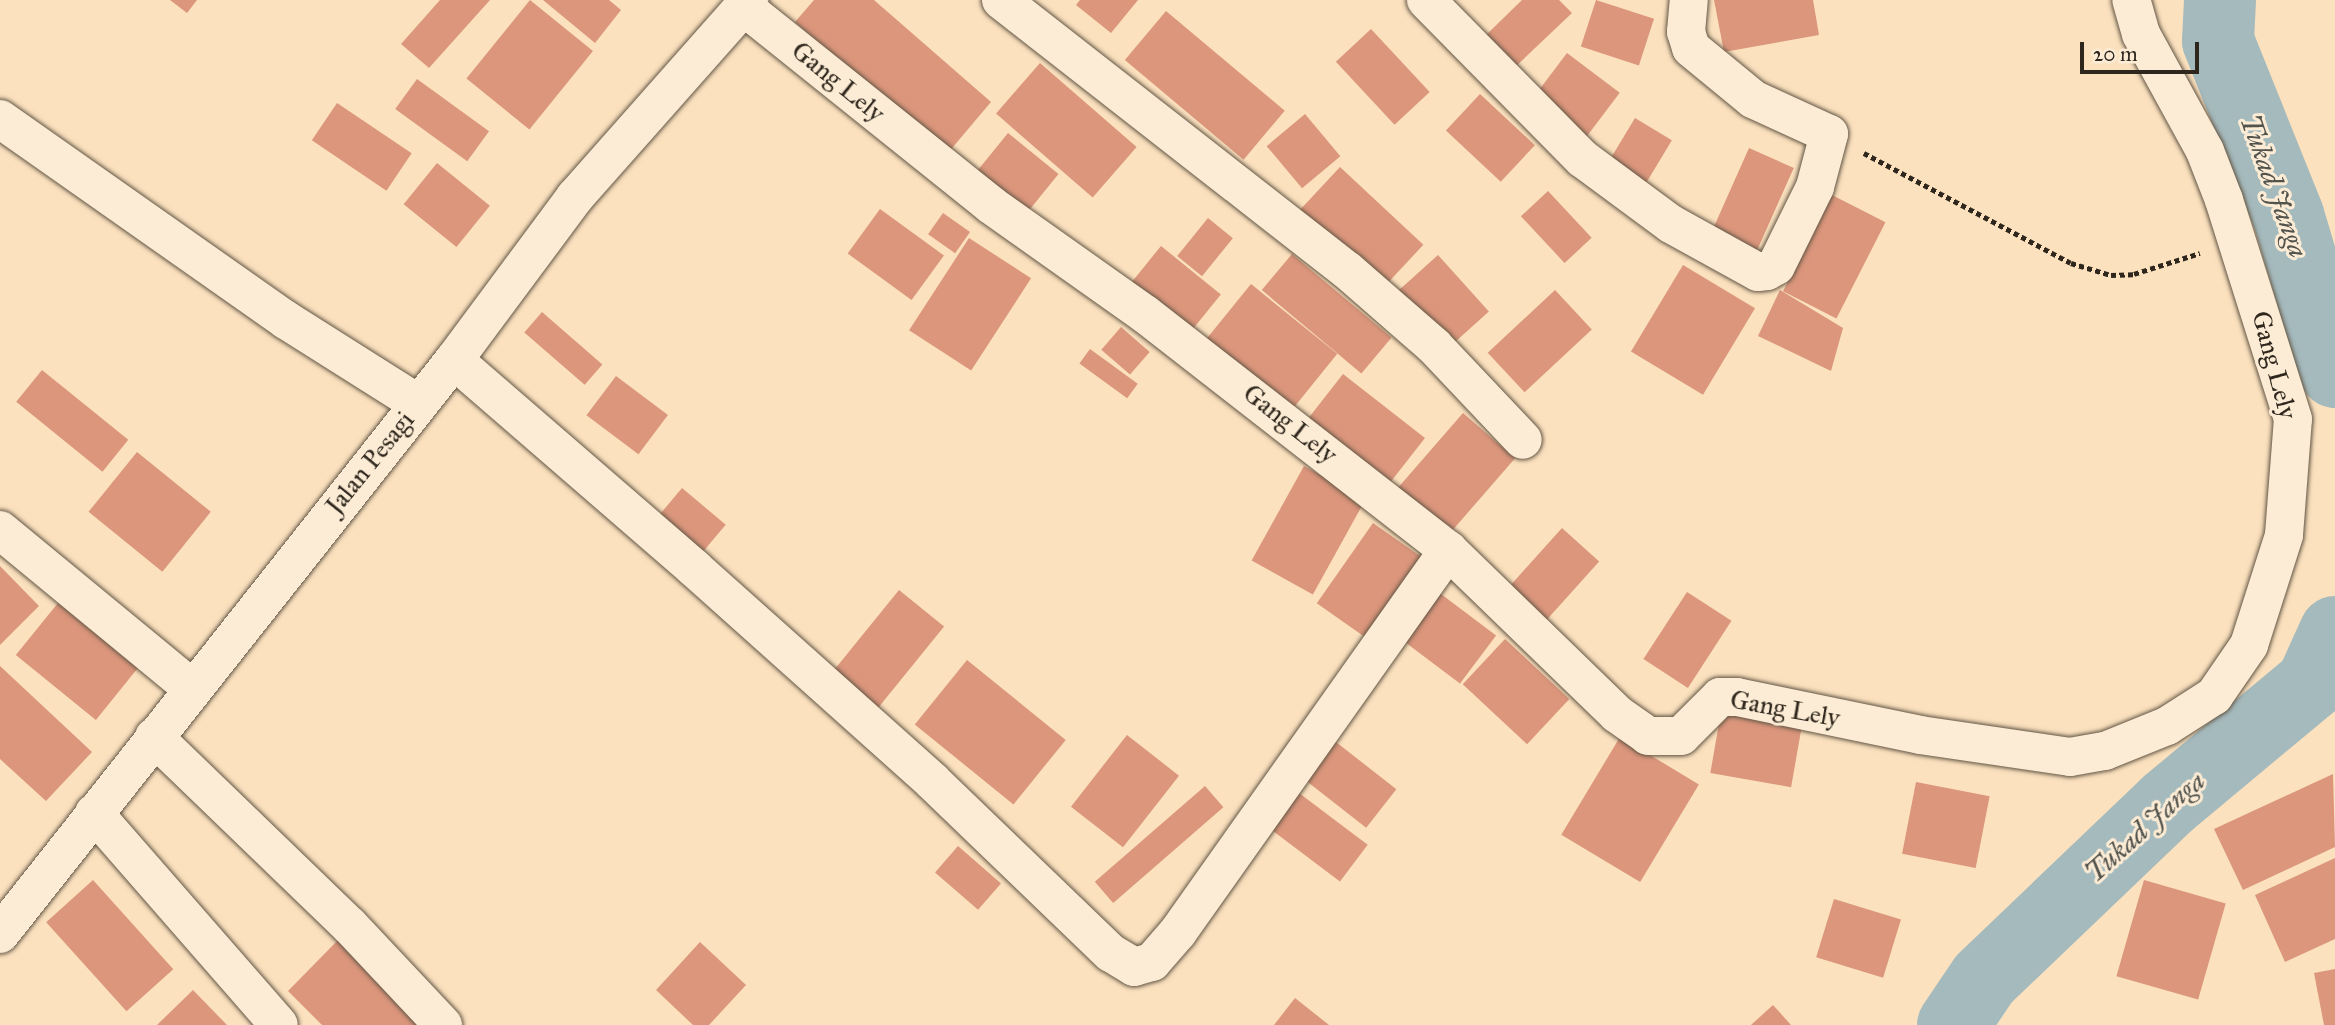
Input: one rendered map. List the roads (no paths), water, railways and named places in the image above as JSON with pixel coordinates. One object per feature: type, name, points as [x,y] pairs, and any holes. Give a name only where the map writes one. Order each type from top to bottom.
[{"type":"street","points":[[1001,0],[1348,271],[1434,346],[1523,440]]},
{"type":"street","points":[[1426,0],[1583,159],[1671,224],[1758,272],[1776,266],[1815,187],[1829,134],[1753,99],[1691,48],[1686,32],[1689,0]]},
{"type":"street","name":"Gang Lely","points":[[746,3],[991,205],[1145,314],[1448,550],[1617,714],[1648,736],[1681,736],[1720,697],[1737,697],[2041,756],[2070,757],[2105,751],[2167,726],[2214,696],[2249,645],[2284,535],[2293,419],[2238,240],[2205,151],[2141,34],[2131,0]]},
{"type":"street","name":"Jalan Pesagi","points":[[0,934],[454,360],[575,197],[746,3]]},
{"type":"street","points":[[0,119],[286,320],[419,404]]},
{"type":"street","points":[[454,360],[694,568],[932,780],[1111,953],[1134,967],[1152,962],[1178,932],[1448,550]]},
{"type":"street","points":[[0,530],[192,688]]},
{"type":"street","points":[[154,737],[350,926],[443,1025]]},
{"type":"street","points":[[94,813],[279,1025]]},
{"type":"waterway","name":"Tukad Janga","points":[[2220,0],[2218,41],[2288,215],[2335,372]]},
{"type":"waterway","name":"Tukad Janga","points":[[1953,1025],[1984,979],[2167,804],[2312,683],[2335,632]]}]
